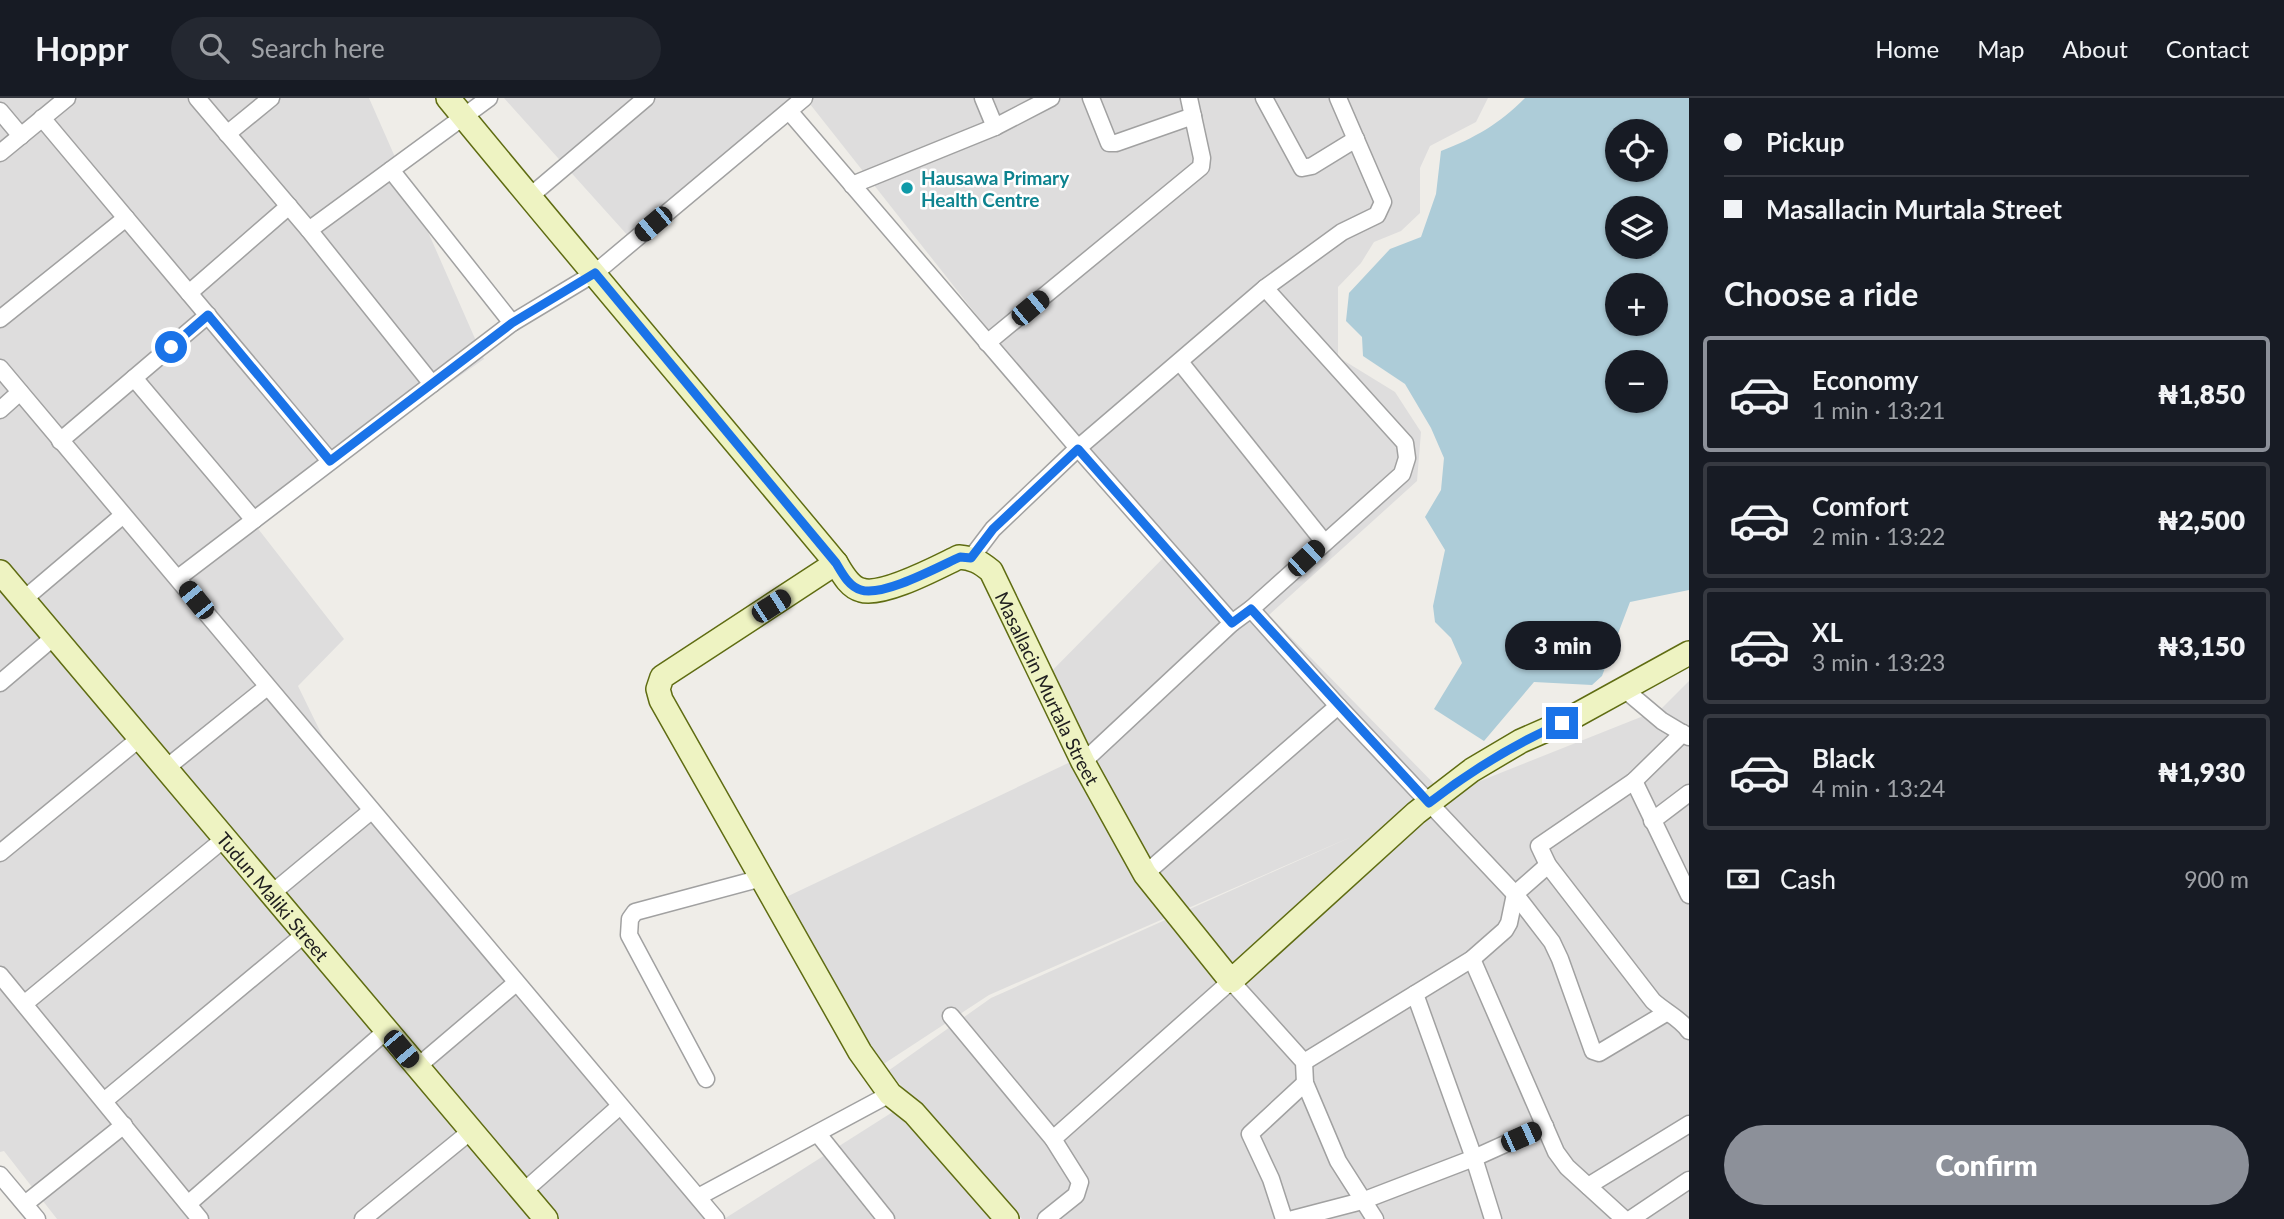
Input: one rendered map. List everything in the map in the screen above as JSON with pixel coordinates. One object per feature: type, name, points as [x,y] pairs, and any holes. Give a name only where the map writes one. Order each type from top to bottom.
[{"type":"street","points":[[0,153],[67,98]]},
{"type":"street","points":[[197,98],[309,230],[432,384]]},
{"type":"street","points":[[227,134],[271,98]]},
{"type":"street","points":[[448,98],[528,198],[595,273],[851,584],[861,590],[873,591],[887,588],[960,557],[971,558],[993,529],[1078,449],[1265,288],[1342,232],[1377,215],[1382,202],[1379,191],[1338,98]]},
{"type":"street","points":[[309,230],[489,98]]},
{"type":"street","points":[[528,198],[646,98]]},
{"type":"street","points":[[178,578],[512,323],[595,273],[804,98]]},
{"type":"street","points":[[983,98],[995,127]]},
{"type":"street","points":[[852,185],[995,127],[1051,98]]},
{"type":"street","points":[[1090,98],[1110,143],[1193,116]]},
{"type":"street","points":[[987,343],[1201,167],[1202,158],[1189,98]]},
{"type":"street","points":[[1264,98],[1302,167],[1312,166],[1356,139]]},
{"type":"street","points":[[0,111],[21,136]]},
{"type":"street","points":[[789,111],[1078,449],[1232,623]]},
{"type":"street","points":[[42,118],[330,461]]},
{"type":"street","points":[[391,170],[512,323]]},
{"type":"street","points":[[189,293],[289,206]]},
{"type":"street","points":[[0,319],[126,218]]},
{"type":"street","points":[[1083,762],[1232,623],[1402,474],[1407,458],[1405,443],[1265,288]]},
{"type":"street","points":[[60,441],[208,315]]},
{"type":"street","points":[[1180,362],[1324,542]]},
{"type":"street","points":[[0,368],[716,1219]]},
{"type":"street","points":[[134,378],[254,520]]},
{"type":"street","points":[[0,410],[20,392]]},
{"type":"street","points":[[23,600],[122,516]]},
{"type":"street","name":"Masallacin Murtala Street","points":[[971,558],[991,571],[1083,762],[1144,874],[1231,981]]},
{"type":"street","points":[[836,563],[662,677],[658,689],[661,700],[860,1052],[890,1094],[914,1113],[1007,1219]]},
{"type":"street","name":"Tudun Maliki Street","points":[[0,572],[546,1219]]},
{"type":"street","points":[[1251,609],[1338,706],[1516,894],[1552,942],[1593,1051],[1599,1053],[1666,1013]]},
{"type":"street","points":[[0,683],[54,637]]},
{"type":"street","points":[[1053,1139],[1429,803],[1472,770],[1689,653]]},
{"type":"street","points":[[165,769],[267,687]]},
{"type":"street","points":[[1624,689],[1662,721],[1686,735],[1634,781],[1540,844],[1539,849],[1548,865],[1653,1001],[1666,1013],[1687,1024]]},
{"type":"street","points":[[1144,874],[1338,706]]},
{"type":"street","points":[[0,853],[139,738]]},
{"type":"street","points":[[1634,781],[1689,895]]},
{"type":"street","points":[[1652,821],[1689,793]]},
{"type":"street","points":[[271,894],[371,811]]},
{"type":"street","points":[[24,1004],[224,839]]},
{"type":"street","points":[[1304,1062],[1472,959],[1505,930],[1516,894],[1548,865]]},
{"type":"street","points":[[706,1079],[629,934],[630,919],[635,912],[762,878]]},
{"type":"street","points":[[104,1101],[305,934]]},
{"type":"street","points":[[1472,959],[1556,1152],[1567,1167],[1625,1219]]},
{"type":"street","points":[[0,975],[200,1219]]},
{"type":"street","points":[[1231,981],[1304,1062],[1305,1083],[1338,1161],[1374,1219]]},
{"type":"street","points":[[417,1067],[516,983]]},
{"type":"street","points":[[1415,994],[1493,1219]]},
{"type":"street","points":[[951,1016],[1053,1139],[1080,1182],[1076,1195],[1046,1219]]},
{"type":"street","points":[[188,1205],[386,1031]]},
{"type":"street","points":[[1284,1219],[1250,1134],[1305,1083]]},
{"type":"street","points":[[698,1197],[890,1094]]},
{"type":"street","points":[[523,1192],[620,1106]]},
{"type":"street","points":[[1588,1186],[1689,1124]]},
{"type":"street","points":[[25,1204],[124,1125]]},
{"type":"street","points":[[1293,1219],[1362,1201],[1474,1158],[1545,1126]]},
{"type":"street","points":[[363,1219],[471,1131]]},
{"type":"street","points":[[818,1134],[886,1219]]},
{"type":"street","points":[[0,1175],[37,1219]]},
{"type":"street","points":[[1631,1219],[1689,1180]]},
{"type":"shaded area","points":[[0,98],[369,98],[484,359],[252,521],[344,639],[298,686],[344,780],[708,1219],[57,1219],[4,1151],[0,1152]]},
{"type":"shaded area","points":[[504,98],[1488,98],[1476,122],[1430,146],[1420,168],[1420,213],[1401,231],[1374,242],[1361,263],[1338,287],[1338,357],[1395,392],[1421,432],[1417,481],[1269,615],[1445,795],[1661,709],[1689,681],[1689,1219],[1022,1219],[888,1071],[991,998],[1351,837],[989,995],[876,1069],[782,899],[1083,756],[1037,686],[1176,545],[1084,451],[806,99],[639,248]]},
{"type":"shaded area","points":[[899,1108],[996,1219],[724,1219]]},
{"type":"water","points":[[1525,98],[1689,98],[1689,590],[1630,602],[1602,676],[1592,685],[1534,682],[1484,741],[1434,709],[1462,663],[1451,638],[1435,622],[1433,606],[1445,550],[1425,517],[1441,490],[1444,458],[1431,428],[1405,384],[1363,356],[1362,337],[1346,321],[1349,293],[1390,249],[1421,237],[1436,194],[1441,151],[1465,141],[1506,115]]},
{"type":"place","name":"Hausawa Primary Health Centre","points":[[907,188]]},
{"type":"route","points":[[171,347],[208,315],[330,461],[512,323],[595,273],[836,563],[845,578],[861,590],[887,588],[960,557],[971,558],[993,529],[1078,449],[1232,623],[1251,609],[1429,803],[1472,770],[1521,741],[1562,723]]}]
